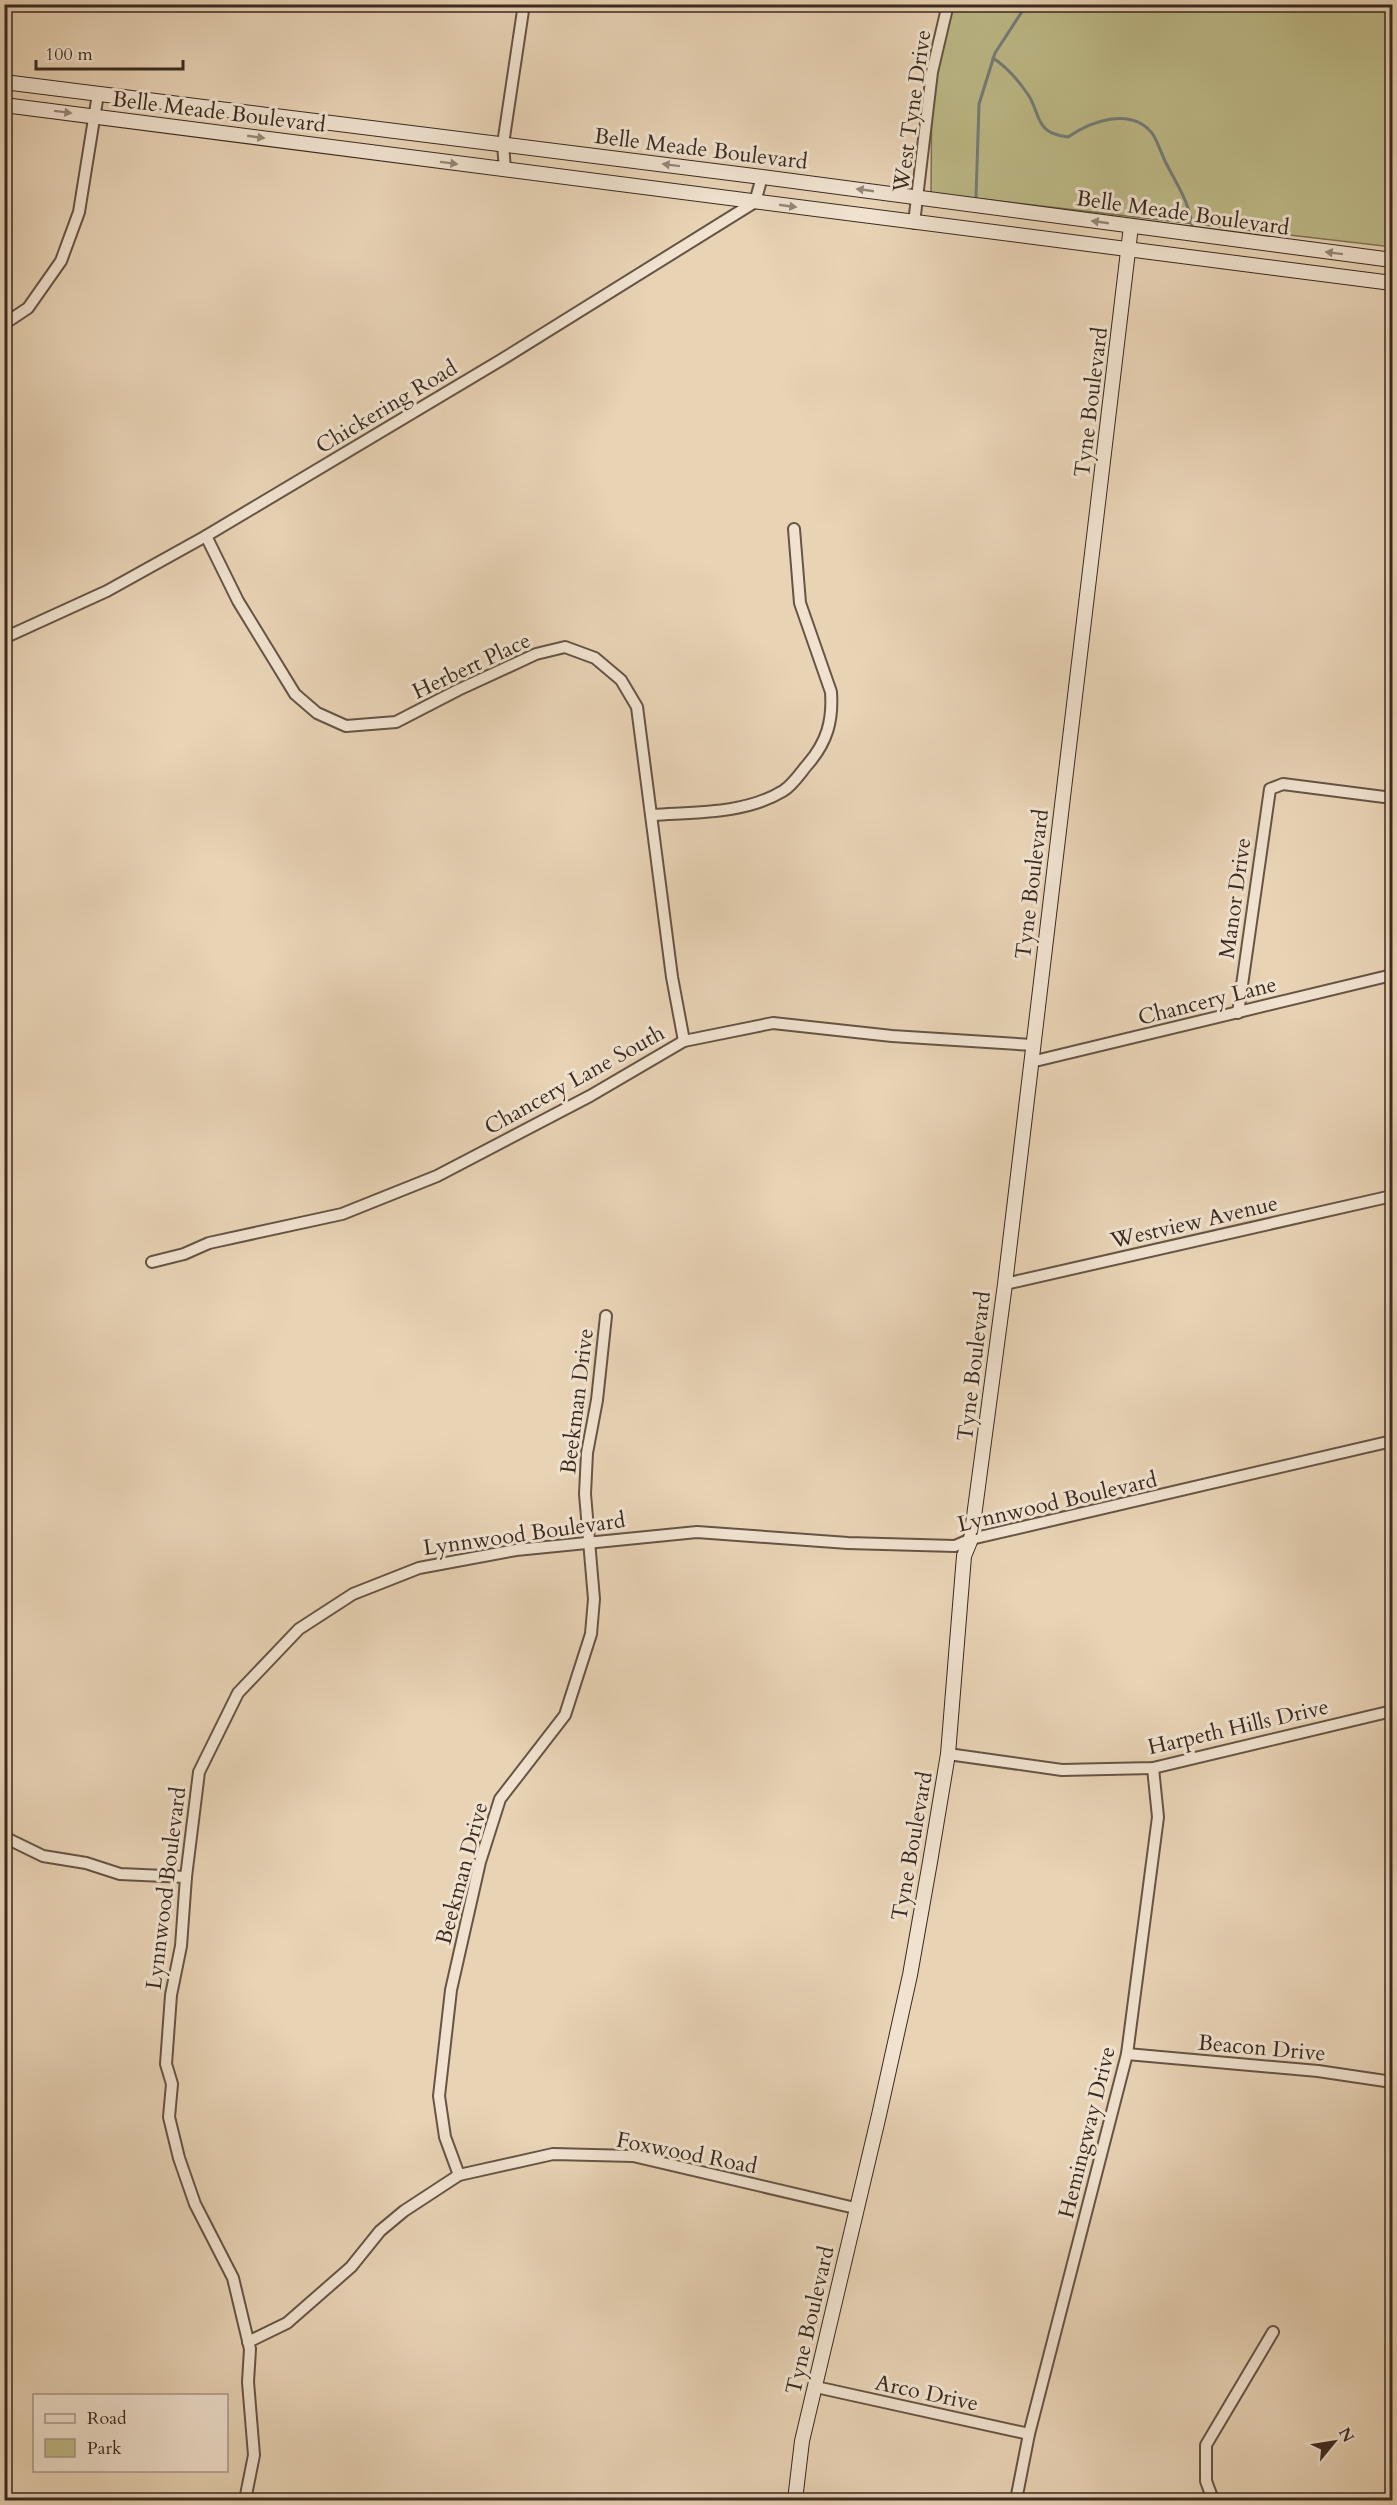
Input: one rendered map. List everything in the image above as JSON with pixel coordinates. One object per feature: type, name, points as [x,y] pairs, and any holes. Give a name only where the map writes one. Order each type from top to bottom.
[{"type":"street","points":[[505,170],[503,144],[524,4]]},
{"type":"street","name":"West Tyne Drive","points":[[914,224],[932,72],[948,4]]},
{"type":"street","name":"Belle Meade Boulevard","points":[[4,82],[762,177],[1392,260]]},
{"type":"street","points":[[4,324],[28,308],[61,261],[79,212],[98,94]]},
{"type":"street","name":"Belle Meade Boulevard","points":[[4,105],[914,224],[1392,283]]},
{"type":"street","points":[[755,202],[762,177]]},
{"type":"street","name":"Chickering Road","points":[[4,638],[107,591],[206,536],[501,360],[755,202]]},
{"type":"street","name":"Tyne Boulevard","points":[[795,2500],[802,2441],[840,2287],[855,2208],[910,1975],[948,1754],[964,1556],[971,1539],[1005,1284],[1130,250],[1131,226]]},
{"type":"street","points":[[653,815],[742,808],[785,790],[820,751],[827,737],[832,705],[831,692],[800,603],[794,529]]},
{"type":"street","name":"Herbert Place","points":[[206,536],[238,601],[295,694],[317,713],[346,726],[396,722],[536,654],[565,647],[595,658],[621,680],[637,707],[653,815],[672,977],[684,1041]]},
{"type":"street","name":"Manor Drive","points":[[1238,1013],[1270,789],[1283,784],[1392,798]]},
{"type":"street","name":"Chancery Lane","points":[[1031,1062],[1392,975]]},
{"type":"street","name":"Chancery Lane South","points":[[152,1262],[184,1254],[209,1243],[342,1214],[437,1176],[590,1096],[684,1041],[773,1023],[892,1036],[1033,1045]]},
{"type":"street","name":"Westview Avenue","points":[[1005,1284],[1392,1196]]},
{"type":"street","name":"Beekman Drive","points":[[459,2175],[445,2137],[439,2096],[451,1990],[480,1862],[500,1799],[565,1715],[591,1634],[594,1599],[591,1555],[587,1541],[585,1494],[587,1453],[597,1400],[606,1316]]},
{"type":"street","name":"Lynnwood Boulevard","points":[[245,2500],[254,2455],[248,2342],[233,2278],[195,2204],[169,2117],[172,2084],[166,2064],[171,1995],[181,1946],[186,1877],[199,1772],[238,1693],[299,1629],[353,1594],[407,1570],[485,1554],[587,1541],[697,1532],[849,1544],[955,1546],[971,1539],[1392,1442]]},
{"type":"street","name":"Harpeth Hills Drive","points":[[948,1754],[1062,1770],[1153,1768],[1392,1711]]},
{"type":"street","name":"Hemingway Drive","points":[[1016,2500],[1029,2434],[1127,2054],[1158,1817],[1153,1768]]},
{"type":"street","points":[[4,1837],[43,1856],[86,1863],[120,1874],[186,1877]]},
{"type":"street","name":"Beacon Drive","points":[[1127,2054],[1318,2071],[1392,2082]]},
{"type":"street","name":"Foxwood Road","points":[[248,2342],[287,2323],[351,2267],[380,2231],[404,2211],[459,2175],[559,2153],[633,2156],[855,2208]]},
{"type":"street","points":[[1213,2500],[1206,2481],[1206,2445],[1273,2332]]},
{"type":"street","name":"Arco Drive","points":[[816,2387],[1029,2434]]},
{"type":"green space","points":[[948,5],[1392,5],[1392,247],[931,193],[932,72]]},
{"type":"waterway","points":[[976,198],[979,104],[995,53],[1027,4]]},
{"type":"waterway","points":[[993,58],[1021,85],[1033,103],[1044,128],[1050,132],[1068,137],[1098,122],[1122,118],[1143,125],[1154,136],[1182,193],[1192,226]]}]
